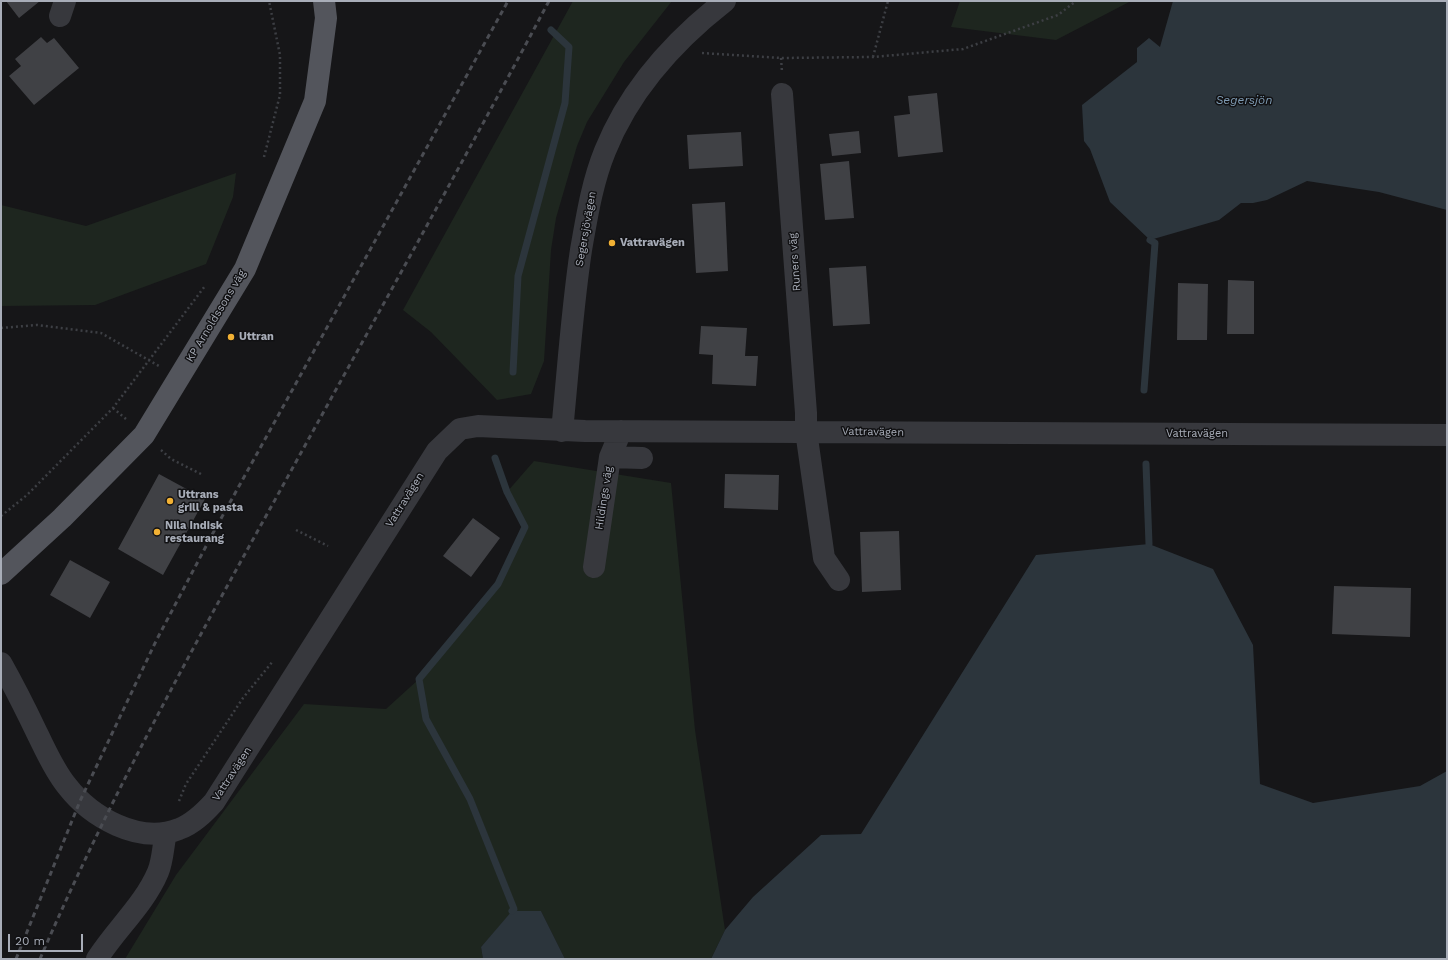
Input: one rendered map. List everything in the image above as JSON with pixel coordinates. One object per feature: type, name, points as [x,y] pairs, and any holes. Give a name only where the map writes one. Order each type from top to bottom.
[{"type":"main road","name":"KP Arnoldssons väg","points":[[1,574],[62,518],[144,435],[245,269],[315,101],[326,18],[324,1]]},
{"type":"street","name":"Segersjövägen","points":[[562,431],[576,287],[590,199],[605,150],[631,101],[657,66],[686,35],[725,1]]},
{"type":"street","name":"Runers väg","points":[[782,94],[805,398],[806,431],[824,558],[839,580]]},
{"type":"street","name":"Vattravägen","points":[[1,663],[56,771],[80,801],[106,819],[138,833],[166,833],[178,830],[190,823],[214,802],[437,451],[460,429],[472,427],[562,431],[1447,435]]},
{"type":"street","name":"Hildings väg","points":[[594,567],[610,457],[621,431]]},
{"type":"street","points":[[610,457],[642,458]]},
{"type":"street","points":[[97,959],[105,946],[145,898],[159,870],[166,833]]},
{"type":"path","points":[[264,158],[280,95],[280,55],[269,1]]},
{"type":"path","points":[[873,57],[888,1]]},
{"type":"path","points":[[697,52],[781,58],[873,57],[963,49],[1058,15],[1076,1]]},
{"type":"path","points":[[1,516],[27,495],[108,414],[206,284]]},
{"type":"path","points":[[1,328],[37,325],[101,333],[150,359],[177,379]]},
{"type":"path","points":[[171,459],[203,475]]},
{"type":"path","points":[[296,530],[328,546]]},
{"type":"path","points":[[166,833],[186,784],[243,698],[278,655]]},
{"type":"shaded area","points":[[573,1],[672,1],[624,62],[587,122],[577,146],[556,218],[551,250],[544,361],[531,394],[497,400],[431,332],[403,310]]},
{"type":"shaded area","points":[[960,1],[1131,1],[1056,40],[951,27]]},
{"type":"shaded area","points":[[236,173],[233,197],[206,264],[95,305],[1,306],[1,205],[86,226]]},
{"type":"shaded area","points":[[534,461],[671,483],[695,730],[725,930],[711,959],[565,959],[541,911],[513,911],[481,947],[483,959],[125,959],[176,875],[304,704],[386,709],[419,679],[498,584],[524,527],[507,492]]},
{"type":"water","name":"Segersjön","points":[[1173,1],[1447,1],[1447,210],[1379,192],[1307,181],[1267,200],[1253,203],[1241,203],[1219,220],[1150,240],[1110,202],[1090,149],[1084,141],[1082,105],[1137,62],[1137,48],[1149,38],[1160,47]]},
{"type":"water","points":[[1149,544],[1213,569],[1253,645],[1260,784],[1313,803],[1420,786],[1447,771],[1447,959],[711,959],[725,930],[753,897],[821,835],[861,834],[1036,555]]},
{"type":"water","points":[[512,911],[541,911],[565,959],[483,959],[481,947]]},
{"type":"building","points":[[6,1],[40,1],[19,18]]},
{"type":"building","points":[[41,37],[47,43],[54,38],[79,68],[34,105],[9,76],[21,66],[15,59]]},
{"type":"building","points":[[937,93],[943,152],[898,157],[894,116],[910,114],[908,96]]},
{"type":"building","points":[[859,131],[861,153],[832,156],[829,134]]},
{"type":"building","points":[[741,132],[743,166],[689,169],[687,135]]},
{"type":"building","points":[[849,161],[854,218],[825,220],[820,164]]},
{"type":"building","points":[[725,202],[728,271],[696,273],[692,204]]},
{"type":"building","points":[[866,266],[870,324],[833,326],[829,268]]},
{"type":"building","points":[[1228,280],[1254,281],[1254,334],[1227,334]]},
{"type":"building","points":[[1178,283],[1208,284],[1207,340],[1177,340]]},
{"type":"building","points":[[701,326],[747,328],[745,356],[758,356],[756,386],[712,384],[713,355],[699,354]]},
{"type":"building","points":[[159,474],[205,499],[163,575],[118,549]]},
{"type":"building","points":[[725,474],[779,475],[778,510],[724,508]]},
{"type":"building","points":[[473,518],[500,538],[471,577],[443,556]]},
{"type":"building","points":[[899,531],[901,590],[862,592],[860,532]]},
{"type":"building","points":[[70,560],[110,582],[90,618],[50,595]]},
{"type":"building","points":[[1334,586],[1411,588],[1410,637],[1332,634]]},
{"type":"waterway","points":[[513,372],[518,276],[565,103],[569,47],[551,30]]},
{"type":"waterway","points":[[1144,390],[1155,243],[1150,240]]},
{"type":"waterway","points":[[495,458],[507,492],[525,527],[498,584],[419,679],[426,719],[470,799],[514,909],[512,911]]},
{"type":"waterway","points":[[1146,464],[1149,544]]},
{"type":"railway","points":[[16,959],[80,801],[156,641],[213,533],[508,1]]},
{"type":"railway","points":[[40,959],[66,900],[122,784],[182,669],[448,188],[549,1]]},
{"type":"place","name":"Vattravägen","points":[[612,243]]},
{"type":"place","name":"Uttran","points":[[231,337]]},
{"type":"place","name":"Uttrans grill & pasta","points":[[170,501]]},
{"type":"place","name":"Nila Indisk restaurang","points":[[157,532]]}]
